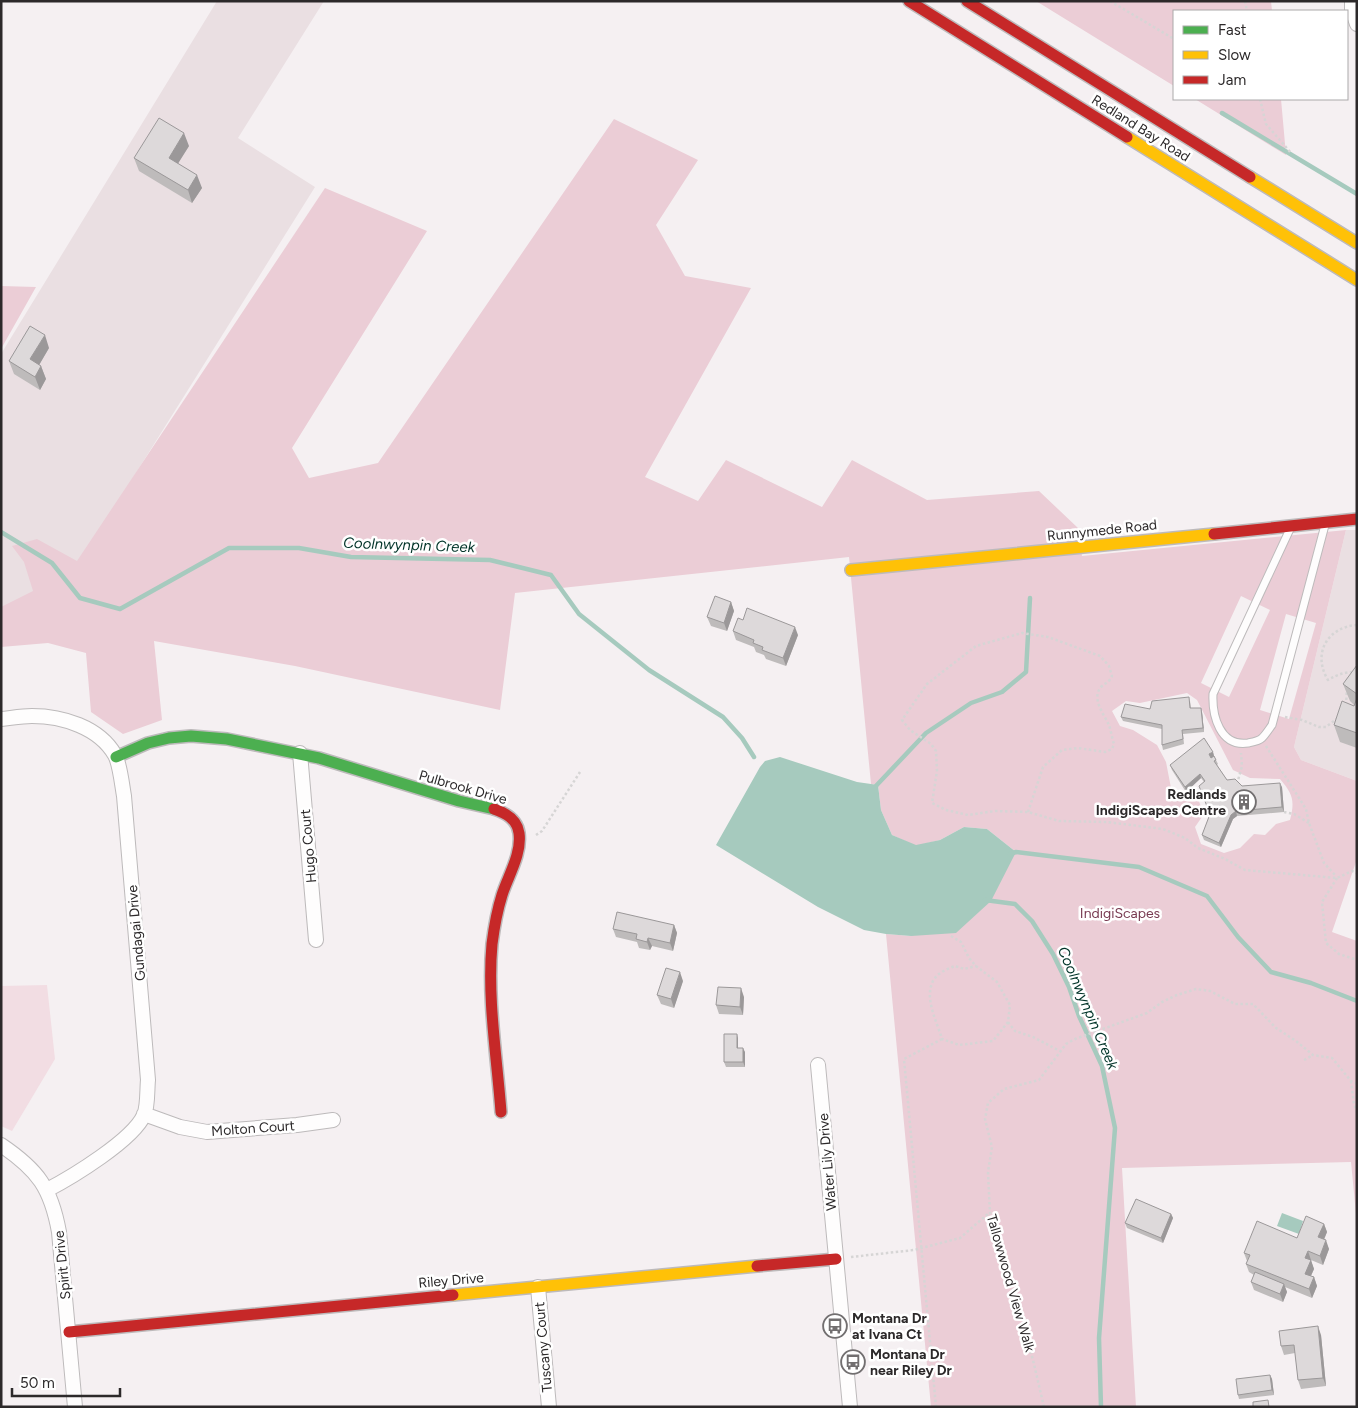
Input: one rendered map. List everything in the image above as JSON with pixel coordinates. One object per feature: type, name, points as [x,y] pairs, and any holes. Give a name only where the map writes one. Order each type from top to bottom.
[{"type":"street","name":"Redland Bay Road","points":[[909,1],[1357,280]]},
{"type":"street","name":"Redland Bay Road","points":[[967,1],[1357,243]]},
{"type":"street","points":[[1352,1],[1352,9],[1357,24]]},
{"type":"street","name":"Runnymede Road","points":[[851,570],[1357,519]]},
{"type":"street","name":"Gundagai Drive","points":[[1,719],[31,716],[55,718],[84,727],[104,740],[116,756],[124,796],[148,1080],[144,1114]]},
{"type":"street","name":"Pulbrook Drive","points":[[116,756],[139,745],[169,737],[202,737],[300,753],[464,803],[491,808],[508,814],[517,825],[520,839]]},
{"type":"street","name":"Hugo Court","points":[[300,753],[316,940]]},
{"type":"street","points":[[501,1112],[490,972],[491,945],[496,920],[516,858],[520,839]]},
{"type":"street","name":"Water Lily Drive","points":[[818,1065],[842,1258],[850,1407]]},
{"type":"street","points":[[47,1190],[70,1178],[119,1142],[133,1129],[144,1114]]},
{"type":"street","name":"Molton Court","points":[[144,1114],[180,1127],[207,1132],[334,1120]]},
{"type":"street","name":"Spirit Drive","points":[[1,1145],[35,1173],[47,1190],[56,1213],[60,1232],[76,1407]]},
{"type":"street","name":"Riley Drive","points":[[69,1332],[842,1258]]},
{"type":"street","name":"Tuscany Court","points":[[538,1287],[549,1407]]},
{"type":"lane","points":[[1291,527],[1213,694],[1215,720],[1220,729],[1226,738],[1241,744],[1252,743],[1262,738],[1272,725],[1326,522]]},
{"type":"path","points":[[1110,1],[1173,38]]},
{"type":"path","points":[[1260,100],[1266,124],[1291,153]]},
{"type":"path","points":[[1357,625],[1343,627],[1328,639],[1324,646],[1322,663],[1322,668],[1328,680],[1337,674],[1357,672]]},
{"type":"path","points":[[1028,812],[1043,768],[1062,750],[1078,748],[1105,752],[1112,749],[1114,744],[1109,725],[1098,706],[1098,695],[1101,687],[1109,683],[1112,676],[1109,666],[1100,656],[1048,637],[1022,634],[976,646],[927,684],[902,720],[910,730],[931,744],[936,751],[937,771],[932,803],[946,810],[968,815],[995,811],[1028,812],[1058,821],[1108,822],[1163,829],[1185,838],[1198,848],[1245,870],[1337,878],[1352,871],[1357,873]]},
{"type":"path","points":[[1352,679],[1357,672]]},
{"type":"path","points":[[1275,714],[1302,720],[1319,727],[1326,727],[1338,718],[1346,706],[1348,686]]},
{"type":"path","points":[[1262,738],[1306,809],[1309,824],[1324,863],[1337,878]]},
{"type":"path","points":[[1237,784],[1242,766],[1241,744]]},
{"type":"path","points":[[520,839],[535,836],[542,831],[580,772]]},
{"type":"path","points":[[1284,812],[1294,814],[1309,824]]},
{"type":"path","points":[[1337,878],[1322,902],[1326,943],[1339,954],[1357,960]]},
{"type":"path","points":[[936,1407],[904,1059],[942,1039],[959,1045],[993,1041],[1008,1022],[1010,1005],[997,982],[976,966],[969,958],[961,942],[951,936]]},
{"type":"path","points":[[942,1039],[930,998],[933,981],[942,972],[955,966],[964,969],[976,966]]},
{"type":"path","name":"Tallowwood View Walk","points":[[1044,1407],[1033,1360],[990,1213],[988,1172],[992,1147],[985,1119],[988,1103],[1004,1089],[1040,1080],[1060,1051],[1066,1044],[1075,1039],[1147,1013],[1162,1002],[1196,989],[1210,991],[1235,1004],[1253,1004],[1276,1028],[1313,1055],[1332,1058],[1351,1081],[1357,1084]]},
{"type":"path","points":[[1008,1022],[1015,1031],[1033,1037],[1060,1051]]},
{"type":"path","points":[[1304,1060],[1313,1055]]},
{"type":"path","points":[[1351,1081],[1357,1112]]},
{"type":"path","points":[[842,1258],[921,1248],[960,1238],[990,1213]]},
{"type":"shaded area","points":[[217,1],[324,1],[238,138],[315,187],[42,623],[1,626],[1,354]]},
{"type":"shaded area","points":[[1346,530],[1357,530],[1357,781],[1301,760],[1294,747]]},
{"type":"shaded area","points":[[780,757],[857,782],[878,785],[881,810],[892,835],[916,845],[940,840],[964,827],[987,829],[1016,852],[991,901],[956,933],[911,936],[864,930],[818,907],[716,845],[760,767],[765,761]]},
{"type":"shaded area","points":[[47,985],[55,1059],[12,1131],[1,1126],[1,986]]},
{"type":"shaded area","points":[[1282,1213],[1303,1221],[1299,1234],[1277,1226]]},
{"type":"green space","points":[[1036,1],[1271,1],[1272,10],[1173,10],[1173,85]]},
{"type":"green space","points":[[1197,100],[1281,100],[1286,155]]},
{"type":"green space","name":"IndigiScapes","points":[[614,119],[698,160],[656,225],[685,276],[751,288],[645,477],[698,501],[726,460],[822,507],[852,460],[927,500],[1039,491],[1078,528],[1082,556],[1346,530],[1294,747],[1301,760],[1357,781],[1357,859],[1332,932],[1357,941],[1357,1224],[1351,1162],[1122,1168],[1136,1407],[931,1407],[886,934],[911,936],[1016,852],[987,829],[964,827],[940,840],[916,846],[892,835],[881,810],[878,785],[871,784],[849,557],[515,593],[500,710],[295,666],[154,641],[162,720],[123,734],[91,712],[86,653],[48,643],[1,647],[1,607],[33,591],[24,562],[12,546],[37,539],[77,561],[325,188],[427,231],[292,448],[309,478],[378,463]],"holes":[[[1241,596],[1270,610],[1229,697],[1201,683]],[[1286,614],[1316,623],[1289,719],[1260,710]],[[1187,693],[1197,700],[1233,770],[1250,778],[1280,779],[1284,784],[1292,798],[1290,820],[1276,824],[1265,835],[1254,834],[1240,848],[1224,853],[1201,844],[1195,827],[1204,814],[1198,799],[1185,801],[1171,788],[1166,762],[1157,745],[1133,730],[1120,726],[1112,711],[1126,701],[1140,703]]]},
{"type":"green space","points":[[1,286],[36,287],[1,349]]},
{"type":"building","points":[[159,118],[184,133],[169,158],[197,175],[188,190],[134,158]]},
{"type":"building","points":[[30,326],[45,335],[30,359],[41,366],[35,377],[9,361]]},
{"type":"building","points":[[715,596],[731,602],[724,623],[707,617]]},
{"type":"building","points":[[747,608],[795,627],[783,658],[762,650],[763,647],[753,643],[754,640],[733,631],[738,618],[743,620]]},
{"type":"building","points":[[1357,665],[1357,694],[1343,684]]},
{"type":"building","name":"Redlands IndigiScapes Centre","points":[[1189,697],[1190,708],[1201,708],[1203,728],[1182,730],[1183,739],[1162,745],[1162,725],[1121,717],[1125,704],[1150,709],[1152,701]]},
{"type":"building","points":[[1357,698],[1357,733],[1334,725],[1342,701],[1354,706]]},
{"type":"building","name":"Redlands IndigiScapes Centre","points":[[1204,738],[1213,752],[1209,754],[1211,758],[1214,756],[1216,760],[1214,761],[1227,780],[1235,779],[1242,786],[1280,783],[1282,807],[1236,811],[1231,815],[1219,843],[1202,835],[1210,814],[1199,786],[1205,781],[1200,774],[1185,787],[1170,765]]},
{"type":"building","points":[[617,912],[674,925],[670,943],[648,938],[647,942],[636,939],[637,934],[613,929]]},
{"type":"building","points":[[666,968],[680,972],[671,999],[657,995]]},
{"type":"building","points":[[718,987],[741,988],[740,1007],[716,1005]]},
{"type":"building","points":[[724,1034],[737,1034],[737,1048],[743,1048],[743,1062],[724,1062]]},
{"type":"building","points":[[1136,1199],[1171,1214],[1161,1238],[1125,1223]]},
{"type":"building","points":[[1306,1216],[1324,1224],[1318,1237],[1326,1240],[1320,1256],[1308,1251],[1305,1258],[1311,1260],[1305,1274],[1314,1277],[1309,1289],[1246,1264],[1250,1255],[1244,1253],[1257,1221],[1297,1238]]},
{"type":"building","points":[[1255,1272],[1284,1284],[1280,1294],[1251,1282]]},
{"type":"building","points":[[1318,1326],[1323,1378],[1298,1380],[1294,1345],[1281,1346],[1279,1331]]},
{"type":"building","points":[[1270,1375],[1272,1390],[1238,1395],[1236,1379]]},
{"type":"building","points":[[1268,1400],[1269,1407],[1253,1407],[1253,1402]]},
{"type":"waterway","points":[[1222,113],[1357,194]]},
{"type":"waterway","name":"Coolnwynpin Creek","points":[[1,532],[52,563],[80,598],[120,609],[229,548],[299,548],[351,557],[490,560],[551,575],[579,614],[649,670],[723,717],[742,738],[754,757]]},
{"type":"waterway","points":[[874,788],[926,733],[971,703],[1002,692],[1026,672],[1030,598]]},
{"type":"waterway","name":"Coolnwynpin Creek","points":[[1010,854],[1016,852],[1139,867],[1207,896],[1238,937],[1271,972],[1311,983],[1357,1001]]},
{"type":"waterway","name":"Coolnwynpin Creek","points":[[985,900],[1015,904],[1032,921],[1053,954],[1069,987],[1079,1016],[1102,1066],[1115,1128],[1099,1338],[1101,1407]]},
{"type":"traffic: fast","points":[[116,757],[148,743],[169,738],[191,736],[227,739],[319,758],[459,801],[494,809]]},
{"type":"traffic: slow","points":[[1127,137],[1357,280]]},
{"type":"traffic: slow","points":[[1250,177],[1357,243]]},
{"type":"traffic: slow","points":[[851,570],[1214,534]]},
{"type":"traffic: slow","points":[[453,1295],[757,1266]]},
{"type":"traffic: jam","points":[[909,1],[1127,137]]},
{"type":"traffic: jam","points":[[967,1],[1250,177]]},
{"type":"traffic: jam","points":[[1214,534],[1357,519]]},
{"type":"traffic: jam","points":[[494,809],[503,812],[513,820],[519,833],[517,857],[500,901],[492,944],[493,1028],[501,1112]]},
{"type":"traffic: jam","points":[[757,1266],[836,1259]]},
{"type":"traffic: jam","points":[[69,1332],[453,1295]]},
{"type":"place","name":"Redlands IndigiScapes Centre","points":[[1244,802]]},
{"type":"place","name":"Montana Dr at Ivana Ct","points":[[835,1326]]},
{"type":"place","name":"Montana Dr near Riley Dr","points":[[853,1362]]}]
